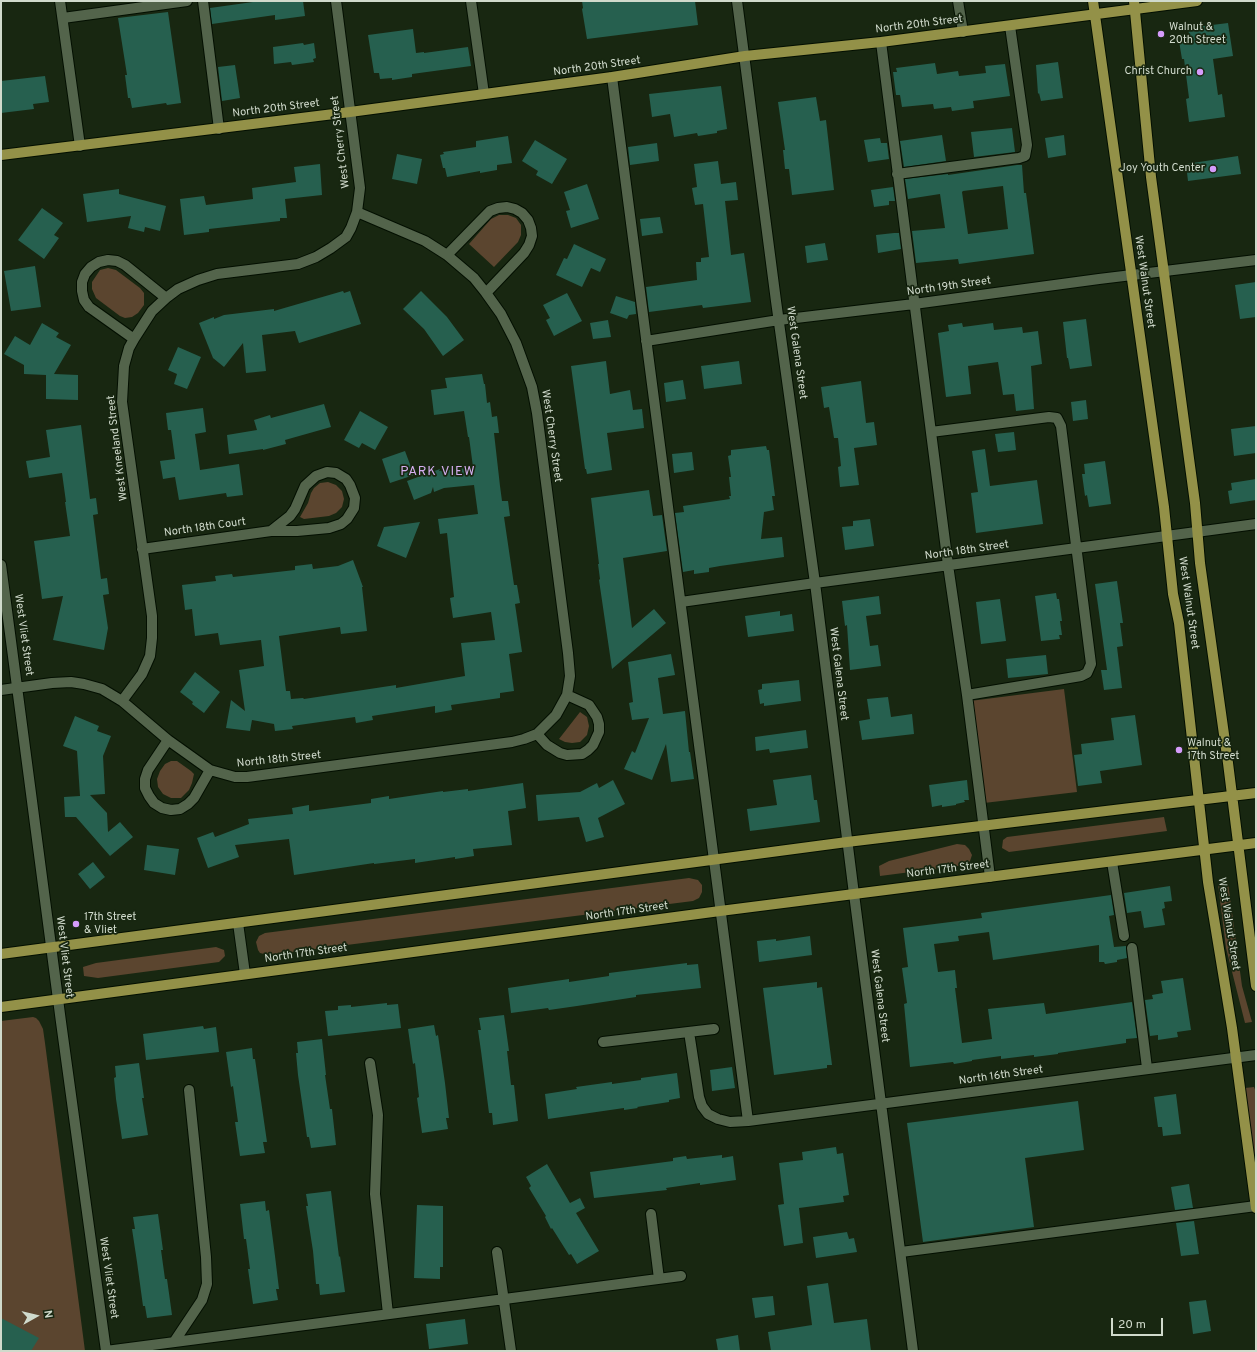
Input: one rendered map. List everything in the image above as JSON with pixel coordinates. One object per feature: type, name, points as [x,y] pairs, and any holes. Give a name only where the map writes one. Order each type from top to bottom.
[{"type":"main road","name":"West Walnut Street","points":[[1093,1],[1164,507],[1173,594],[1179,623],[1200,800],[1208,882],[1236,1057],[1256,1207]]},
{"type":"main road","name":"North 20th Street","points":[[1,155],[350,112],[612,77],[745,56],[881,42],[1095,15],[1134,5],[1197,1]]},
{"type":"main road","name":"West Walnut Street","points":[[1134,5],[1151,177],[1256,986]]},
{"type":"main road","points":[[1,954],[847,842],[1256,793]]},
{"type":"main road","name":"North 17th Street","points":[[1,1007],[854,894],[1256,844]]},
{"type":"street","points":[[60,1],[80,146]]},
{"type":"street","points":[[63,18],[187,1]]},
{"type":"street","points":[[203,1],[219,129]]},
{"type":"street","name":"West Cherry Street","points":[[336,1],[360,188],[357,212],[425,242],[447,255],[474,278],[486,293],[509,328],[532,387],[537,413],[570,676],[567,695],[556,715],[537,734]]},
{"type":"street","points":[[471,1],[484,94]]},
{"type":"street","name":"West Galena Street","points":[[737,1],[815,583],[913,1351]]},
{"type":"street","points":[[958,1],[963,32]]},
{"type":"street","points":[[898,174],[1025,156],[1027,145],[1010,26]]},
{"type":"street","points":[[881,42],[948,565],[967,694],[982,825],[990,877]]},
{"type":"street","points":[[612,77],[748,1121]]},
{"type":"street","points":[[447,255],[490,211],[507,207],[522,213],[528,220],[531,228],[532,236],[529,245],[486,293]]},
{"type":"street","name":"West Kneeland Street","points":[[122,700],[142,674],[150,656],[152,638],[152,616],[122,402],[124,366],[129,348],[152,311],[178,289],[198,280],[218,274],[298,264],[316,257],[346,237],[357,212]]},
{"type":"street","points":[[134,339],[89,307],[84,300],[82,291],[82,282],[85,274],[91,267],[99,262],[108,260],[117,261],[125,265],[166,298]]},
{"type":"street","name":"North 19th Street","points":[[646,340],[779,320],[1256,260]]},
{"type":"street","points":[[931,432],[1048,417],[1057,418],[1061,426],[1091,664],[1087,673],[1081,676],[967,694]]},
{"type":"street","name":"North 18th Court","points":[[142,549],[271,530],[297,531],[329,528],[341,524],[347,519],[354,508],[355,498],[350,484],[336,473],[327,472],[316,476],[305,486],[295,509],[290,516],[271,530]]},
{"type":"street","name":"North 18th Street","points":[[681,602],[1256,524]]},
{"type":"street","name":"West Vliet Street","points":[[1,565],[106,1351]]},
{"type":"street","name":"North 18th Street","points":[[1,690],[71,682],[102,689],[122,700],[168,740],[210,770],[235,777],[247,777],[498,745],[524,739],[537,734]]},
{"type":"street","points":[[537,734],[547,745],[560,753],[567,755],[575,756],[582,754],[593,745],[599,732],[597,717],[589,705],[567,695]]},
{"type":"street","points":[[168,740],[148,770],[145,779],[146,788],[154,803],[162,808],[171,810],[180,809],[194,798],[210,770]]},
{"type":"street","points":[[1112,862],[1124,936]]},
{"type":"street","points":[[238,923],[245,974]]},
{"type":"street","points":[[1132,948],[1146,1068]]},
{"type":"street","points":[[603,1042],[714,1029]]},
{"type":"street","name":"North 16th Street","points":[[689,1032],[699,1097],[702,1106],[708,1114],[718,1119],[730,1122],[748,1121],[1146,1068],[1256,1055]]},
{"type":"street","points":[[370,1063],[378,1115],[375,1194],[388,1314]]},
{"type":"street","points":[[174,1342],[202,1300],[207,1284],[206,1258],[189,1090]]},
{"type":"street","points":[[901,1252],[1256,1207]]},
{"type":"street","points":[[651,1214],[659,1279]]},
{"type":"street","points":[[497,1252],[503,1300],[512,1351]]},
{"type":"street","points":[[106,1351],[681,1276]]},
{"type":"shaded area","points":[[499,215],[508,215],[516,218],[521,225],[521,235],[518,242],[494,267],[469,244],[491,219]]},
{"type":"shaded area","points":[[108,268],[116,270],[140,288],[144,293],[144,305],[138,313],[132,317],[125,318],[120,316],[96,298],[92,289],[92,282],[100,270]]},
{"type":"shaded area","points":[[328,482],[336,485],[342,491],[344,499],[342,507],[336,513],[329,516],[304,519],[300,517],[314,488],[320,483]]},
{"type":"shaded area","points":[[1064,689],[1077,792],[984,803],[970,701]]},
{"type":"shaded area","points":[[580,712],[587,717],[589,726],[587,735],[580,742],[565,742],[559,739]]},
{"type":"shaded area","points":[[171,761],[177,761],[194,774],[189,790],[181,798],[171,798],[163,794],[158,787],[157,779],[160,771],[165,764]]},
{"type":"shaded area","points":[[1164,817],[1167,831],[1009,852],[1002,848],[1003,840],[1007,837]]},
{"type":"shaded area","points":[[957,844],[965,845],[972,855],[970,861],[965,865],[880,876],[879,866],[889,861]]},
{"type":"shaded area","points":[[689,878],[698,880],[702,885],[702,892],[699,898],[693,901],[268,955],[260,953],[256,942],[259,936],[265,933]]},
{"type":"shaded area","points":[[1228,883],[1242,986],[1252,1022],[1245,1023],[1226,948],[1218,884]]},
{"type":"shaded area","points":[[216,947],[224,950],[225,956],[219,962],[98,978],[84,976],[83,967],[96,963]]},
{"type":"shaded area","points":[[33,1017],[39,1021],[43,1029],[85,1351],[1,1351],[1,1021]]},
{"type":"shaded area","points":[[1254,1087],[1256,1092],[1256,1171],[1245,1088]]},
{"type":"building","points":[[260,1],[303,1],[305,16],[275,20],[275,15],[212,24],[210,8]]},
{"type":"building","points":[[582,1],[695,1],[698,25],[587,39]]},
{"type":"building","points":[[168,12],[181,103],[167,105],[166,103],[132,108],[130,98],[128,98],[125,75],[127,75],[118,18]]},
{"type":"building","name":"Christ Church","points":[[1228,23],[1233,56],[1213,59],[1218,95],[1222,94],[1225,117],[1189,122],[1186,99],[1189,98],[1184,59],[1182,59],[1178,35],[1189,34],[1188,28]]},
{"type":"building","points":[[413,29],[416,53],[468,47],[471,66],[412,74],[412,77],[392,80],[392,78],[380,79],[379,73],[374,73],[368,35]]},
{"type":"building","points":[[303,43],[304,45],[314,43],[316,58],[313,59],[314,62],[292,65],[291,62],[274,64],[273,47]]},
{"type":"building","points":[[1058,62],[1063,98],[1041,101],[1039,93],[1038,94],[1036,65]]},
{"type":"building","points":[[935,63],[937,74],[958,71],[959,76],[986,73],[985,66],[1005,64],[1010,96],[973,101],[974,108],[952,111],[951,107],[934,109],[933,104],[902,107],[900,95],[896,95],[893,72],[897,72],[896,68]]},
{"type":"building","points":[[235,65],[240,98],[222,101],[218,67]]},
{"type":"building","points":[[45,76],[49,102],[33,104],[34,109],[1,113],[1,81]]},
{"type":"building","points":[[721,86],[727,129],[717,131],[717,133],[698,136],[697,133],[674,137],[670,114],[652,117],[649,94]]},
{"type":"building","points":[[816,97],[820,121],[826,120],[834,190],[792,195],[789,169],[785,169],[783,150],[785,150],[778,102]]},
{"type":"building","points":[[1012,128],[1015,152],[974,157],[971,132]]},
{"type":"building","points":[[942,135],[946,161],[904,167],[900,141]]},
{"type":"building","points":[[1064,135],[1066,155],[1048,158],[1045,138]]},
{"type":"building","points":[[508,136],[512,163],[497,165],[497,170],[480,173],[480,171],[447,177],[440,155],[444,154],[443,152],[476,147],[476,141]]},
{"type":"building","points":[[880,138],[881,143],[887,143],[889,159],[868,162],[864,140]]},
{"type":"building","points":[[535,140],[567,159],[552,184],[536,175],[538,171],[522,161]]},
{"type":"building","points":[[657,143],[659,161],[630,165],[628,147]]},
{"type":"building","points":[[397,154],[422,159],[417,184],[392,179]]},
{"type":"building","name":"Joy Youth Center","points":[[1238,156],[1241,174],[1188,181],[1186,164]]},
{"type":"building","points":[[718,161],[721,184],[736,182],[738,200],[725,201],[731,255],[744,253],[751,302],[703,308],[702,305],[649,312],[646,287],[697,280],[696,262],[701,262],[701,258],[709,257],[703,204],[695,205],[692,188],[697,187],[694,164]]},
{"type":"building","points":[[320,164],[322,195],[285,199],[287,218],[280,218],[280,221],[209,229],[209,232],[184,235],[180,199],[204,196],[206,205],[253,199],[252,188],[296,182],[294,167]]},
{"type":"building","points":[[1022,165],[1024,193],[1026,193],[1034,254],[959,264],[958,259],[916,263],[912,231],[945,228],[940,194],[908,199],[905,179]],"holes":[[[1003,186],[1008,229],[968,234],[962,192]]]},
{"type":"building","points":[[587,184],[599,219],[571,228],[566,211],[570,210],[564,192]]},
{"type":"building","points":[[893,187],[895,201],[889,201],[889,205],[874,207],[871,190]]},
{"type":"building","points":[[119,189],[119,194],[166,206],[160,231],[145,227],[144,232],[128,228],[131,216],[87,222],[83,194]]},
{"type":"building","points":[[42,208],[63,223],[54,235],[59,238],[44,259],[18,240]]},
{"type":"building","points":[[660,217],[663,233],[642,236],[640,219]]},
{"type":"building","points":[[899,233],[901,249],[878,253],[876,235]]},
{"type":"building","points":[[825,243],[828,260],[807,263],[805,246]]},
{"type":"building","points":[[574,244],[606,259],[600,272],[591,268],[582,287],[556,275],[564,258],[567,259]]},
{"type":"building","points":[[35,266],[41,307],[11,311],[4,271]]},
{"type":"building","points":[[1256,282],[1256,317],[1240,319],[1235,285]]},
{"type":"building","points":[[343,291],[344,293],[350,291],[361,324],[299,343],[295,331],[262,335],[266,371],[246,373],[243,343],[224,367],[213,358],[199,323],[224,315],[274,309],[274,311]]},
{"type":"building","points":[[421,291],[447,317],[464,340],[443,356],[424,329],[403,309]]},
{"type":"building","points":[[567,293],[582,321],[554,336],[546,320],[550,318],[543,305]]},
{"type":"building","points":[[616,296],[635,302],[636,314],[629,315],[627,319],[610,313]]},
{"type":"building","points":[[1086,319],[1092,366],[1070,369],[1067,358],[1063,322]]},
{"type":"building","points":[[608,320],[611,337],[593,339],[590,323]]},
{"type":"building","points":[[42,323],[59,333],[56,337],[71,345],[54,374],[78,375],[78,400],[46,399],[46,375],[24,374],[24,365],[4,354],[15,336],[30,345]]},
{"type":"building","points":[[962,323],[963,327],[993,323],[994,330],[1022,327],[1023,333],[1038,331],[1042,364],[1031,366],[1034,409],[1016,411],[1014,394],[1003,395],[998,362],[968,366],[971,394],[946,397],[938,333],[949,331],[948,325]]},
{"type":"building","points":[[178,347],[201,357],[187,389],[174,384],[177,374],[168,370]]},
{"type":"building","points":[[606,361],[610,394],[630,390],[633,410],[642,409],[644,428],[607,433],[612,470],[587,474],[585,469],[571,366]]},
{"type":"building","points":[[739,361],[742,384],[704,389],[701,366]]},
{"type":"building","points":[[482,374],[485,384],[487,403],[490,402],[492,417],[497,416],[499,433],[494,433],[500,486],[502,501],[508,501],[510,516],[504,517],[514,585],[517,585],[520,603],[515,604],[522,652],[509,654],[514,691],[500,693],[500,698],[451,705],[452,710],[435,713],[435,706],[372,716],[373,720],[356,723],[355,717],[292,726],[293,729],[275,731],[274,724],[252,720],[250,731],[226,728],[231,700],[245,711],[239,670],[264,666],[261,640],[220,645],[218,633],[195,636],[192,609],[185,610],[182,585],[216,581],[215,576],[232,574],[233,577],[295,570],[295,566],[312,564],[313,569],[338,566],[353,560],[363,587],[367,631],[341,634],[340,627],[279,636],[286,691],[290,691],[291,699],[304,699],[396,685],[396,688],[465,676],[461,643],[495,640],[491,612],[453,618],[450,598],[454,597],[447,533],[440,534],[438,519],[478,514],[474,485],[444,488],[434,492],[433,487],[431,493],[414,500],[407,481],[440,469],[439,471],[473,467],[464,411],[434,415],[431,390],[447,388],[445,378]]},
{"type":"building","points":[[683,380],[686,399],[666,402],[664,383]]},
{"type":"building","points":[[861,381],[866,423],[874,422],[877,445],[854,448],[859,485],[840,487],[838,467],[841,466],[838,438],[834,438],[829,407],[824,408],[821,387]]},
{"type":"building","points":[[1086,400],[1088,419],[1073,421],[1071,402]]},
{"type":"building","points":[[324,404],[331,427],[285,440],[286,444],[263,450],[229,454],[227,435],[257,430],[254,420],[270,415],[271,418]]},
{"type":"building","points":[[203,408],[206,432],[195,434],[200,470],[239,464],[243,495],[227,497],[226,493],[179,500],[175,477],[163,479],[160,461],[175,459],[171,430],[168,430],[166,413]]},
{"type":"building","points":[[360,411],[388,427],[375,450],[362,443],[359,448],[344,440]]},
{"type":"building","points":[[81,425],[90,499],[96,498],[98,514],[93,515],[101,579],[107,578],[109,594],[103,595],[108,628],[104,650],[53,640],[63,596],[42,599],[34,541],[70,536],[62,473],[29,478],[26,461],[50,457],[46,430]]},
{"type":"building","points":[[1256,426],[1256,453],[1234,456],[1231,429]]},
{"type":"building","points":[[1014,432],[1016,450],[998,452],[995,434]]},
{"type":"building","points":[[766,446],[767,450],[769,450],[775,496],[772,496],[774,510],[764,512],[761,539],[782,537],[784,557],[709,568],[709,572],[694,574],[694,570],[683,572],[675,513],[684,512],[683,506],[730,499],[729,477],[731,477],[728,456],[731,455],[731,450]]},
{"type":"building","points":[[985,449],[990,486],[1037,480],[1043,524],[976,533],[971,493],[978,492],[972,451]]},
{"type":"building","points":[[405,451],[414,475],[390,483],[382,459]]},
{"type":"building","points":[[692,452],[694,470],[674,473],[672,454]]},
{"type":"building","points":[[1105,461],[1111,504],[1089,507],[1087,495],[1085,496],[1082,474],[1085,474],[1084,464]]},
{"type":"building","points":[[1256,479],[1256,500],[1230,504],[1228,491],[1232,490],[1231,483]]},
{"type":"building","points":[[649,490],[653,516],[662,515],[667,551],[623,558],[632,628],[654,609],[666,623],[612,669],[599,580],[599,564],[591,498]]},
{"type":"building","points":[[870,519],[874,546],[845,550],[842,527],[853,526],[853,521]]},
{"type":"building","points":[[420,522],[406,558],[377,546],[384,527]]},
{"type":"building","points":[[1117,581],[1123,623],[1120,623],[1123,646],[1117,647],[1122,688],[1104,690],[1101,670],[1107,670],[1095,584]]},
{"type":"building","points":[[1056,593],[1057,599],[1059,599],[1062,635],[1059,635],[1060,639],[1041,641],[1035,596]]},
{"type":"building","points":[[879,596],[881,614],[866,616],[870,646],[878,645],[881,666],[850,670],[847,625],[845,626],[842,601]]},
{"type":"building","points":[[1000,599],[1006,641],[981,644],[976,602]]},
{"type":"building","points":[[780,611],[780,616],[792,614],[794,631],[748,637],[745,616]]},
{"type":"building","points":[[671,654],[675,675],[658,678],[663,714],[685,711],[689,752],[694,779],[671,782],[666,744],[652,780],[624,769],[632,751],[635,753],[649,718],[632,720],[629,703],[633,702],[628,662]]},
{"type":"building","points":[[1046,655],[1048,674],[1008,678],[1006,659]]},
{"type":"building","points":[[195,672],[220,692],[204,713],[180,692]]},
{"type":"building","points":[[799,680],[801,701],[764,706],[764,703],[760,704],[758,690],[762,689],[762,684]]},
{"type":"building","points":[[888,697],[891,717],[912,714],[914,734],[862,740],[859,721],[870,719],[867,699]]},
{"type":"building","points":[[1135,715],[1142,765],[1100,771],[1102,783],[1078,786],[1074,755],[1082,754],[1081,744],[1114,740],[1111,718]]},
{"type":"building","points":[[75,716],[99,726],[97,731],[111,736],[103,756],[105,794],[90,795],[107,813],[108,832],[120,822],[133,837],[110,856],[76,817],[65,817],[64,797],[80,796],[77,751],[63,746]]},
{"type":"building","points":[[806,730],[808,748],[770,753],[769,749],[756,751],[755,737]]},
{"type":"building","points":[[811,775],[814,800],[817,800],[820,822],[750,831],[747,809],[777,805],[773,780]]},
{"type":"building","points":[[613,780],[625,804],[598,818],[604,837],[586,842],[579,817],[538,821],[536,795],[580,792],[597,783],[599,788]]},
{"type":"building","points":[[967,780],[969,800],[964,800],[965,802],[956,805],[932,807],[929,785]]},
{"type":"building","points":[[523,783],[526,808],[508,811],[512,845],[473,849],[474,856],[455,859],[455,857],[415,863],[415,859],[374,863],[294,875],[289,839],[235,845],[239,857],[208,868],[197,838],[213,832],[215,837],[249,824],[248,819],[293,814],[292,808],[309,805],[309,811],[371,803],[371,799],[389,796],[389,799],[443,791],[468,789],[468,791]]},
{"type":"building","points":[[147,845],[179,849],[175,875],[144,870]]},
{"type":"building","points":[[93,862],[105,877],[90,889],[78,874]]},
{"type":"building","points":[[1170,886],[1172,901],[1164,902],[1165,908],[1162,909],[1165,925],[1144,928],[1141,911],[1127,913],[1124,893]]},
{"type":"building","points":[[1111,895],[1114,915],[1109,916],[1114,947],[1126,946],[1127,958],[1117,960],[1117,962],[1105,964],[1104,962],[1099,962],[1099,945],[993,960],[989,932],[958,936],[959,941],[934,944],[938,972],[955,970],[957,988],[955,988],[962,1043],[992,1039],[988,1009],[1044,1003],[1046,1014],[1132,1002],[1137,1038],[1126,1039],[1126,1043],[1058,1054],[1001,1059],[1001,1056],[954,1064],[953,1062],[910,1067],[904,1004],[907,1003],[902,968],[908,967],[903,928],[982,918],[981,913]]},
{"type":"building","points":[[810,936],[812,955],[759,962],[757,941],[776,939],[776,941]]},
{"type":"building","points":[[687,963],[687,965],[698,964],[701,988],[636,995],[636,997],[549,1010],[548,1008],[511,1013],[508,988],[569,979],[569,982],[609,976],[609,973]]},
{"type":"building","points":[[1183,978],[1191,1030],[1177,1032],[1178,1037],[1158,1040],[1158,1035],[1150,1036],[1145,1000],[1153,999],[1152,995],[1163,993],[1161,981]]},
{"type":"building","points":[[817,982],[817,988],[822,987],[832,1065],[827,1065],[827,1068],[774,1075],[763,988]]},
{"type":"building","points":[[387,1003],[387,1005],[398,1004],[401,1028],[328,1036],[325,1011],[338,1010],[338,1006],[351,1005],[351,1007]]},
{"type":"building","points":[[504,1015],[509,1051],[507,1051],[511,1085],[514,1085],[518,1121],[493,1125],[492,1113],[489,1113],[478,1030],[481,1030],[479,1018]]},
{"type":"building","points":[[434,1025],[436,1036],[438,1035],[445,1083],[449,1118],[446,1118],[448,1129],[422,1133],[417,1098],[419,1097],[415,1063],[413,1064],[408,1029]]},
{"type":"building","points":[[203,1026],[204,1029],[216,1027],[219,1052],[146,1060],[143,1034]]},
{"type":"building","points":[[322,1039],[325,1075],[330,1109],[332,1109],[336,1145],[311,1148],[309,1137],[307,1137],[298,1075],[296,1053],[298,1053],[297,1042]]},
{"type":"building","points":[[252,1048],[253,1059],[255,1059],[267,1142],[263,1142],[265,1153],[240,1156],[235,1122],[238,1122],[226,1052]]},
{"type":"building","points":[[139,1063],[144,1098],[142,1098],[148,1135],[122,1139],[116,1099],[114,1078],[116,1077],[115,1066]]},
{"type":"building","points":[[732,1067],[735,1088],[712,1091],[710,1070]]},
{"type":"building","points":[[677,1073],[680,1098],[669,1100],[669,1102],[624,1110],[624,1108],[548,1119],[545,1094],[577,1089],[576,1087],[641,1080],[641,1078]]},
{"type":"building","points":[[1176,1094],[1181,1134],[1163,1136],[1162,1127],[1158,1127],[1154,1097]]},
{"type":"building","points":[[1078,1101],[1084,1150],[1025,1158],[1034,1227],[923,1242],[907,1123]]},
{"type":"building","points":[[836,1147],[837,1154],[843,1153],[849,1195],[843,1196],[844,1202],[799,1208],[803,1243],[784,1246],[778,1205],[784,1204],[779,1163],[803,1160],[802,1152]]},
{"type":"building","points":[[722,1155],[722,1158],[733,1156],[736,1180],[700,1185],[700,1183],[666,1188],[667,1190],[594,1198],[590,1172],[673,1161],[673,1158],[686,1156],[687,1159]]},
{"type":"building","points":[[547,1164],[570,1203],[580,1198],[585,1208],[576,1213],[599,1251],[577,1264],[571,1254],[569,1255],[552,1228],[551,1229],[545,1217],[546,1216],[529,1188],[531,1186],[526,1177]]},
{"type":"building","points":[[1189,1184],[1193,1208],[1175,1210],[1171,1187]]},
{"type":"building","points":[[331,1191],[345,1292],[320,1295],[319,1284],[316,1284],[313,1251],[306,1206],[308,1206],[306,1194]]},
{"type":"building","points":[[265,1201],[266,1211],[269,1210],[279,1289],[276,1289],[278,1300],[253,1304],[248,1269],[250,1269],[246,1239],[244,1239],[240,1204]]},
{"type":"building","points":[[417,1205],[443,1206],[443,1267],[440,1267],[440,1279],[414,1278]]},
{"type":"building","points":[[158,1214],[165,1279],[167,1279],[172,1315],[147,1318],[145,1306],[143,1306],[132,1229],[135,1229],[133,1217]]},
{"type":"building","points":[[1194,1221],[1199,1254],[1181,1256],[1176,1223]]},
{"type":"building","points":[[847,1232],[849,1239],[854,1238],[857,1252],[816,1258],[813,1237]]},
{"type":"building","points":[[828,1283],[834,1323],[867,1319],[871,1351],[771,1351],[768,1332],[812,1325],[807,1286]]},
{"type":"building","points":[[773,1296],[775,1315],[755,1318],[752,1298]]},
{"type":"building","points":[[1206,1300],[1211,1331],[1193,1334],[1189,1302]]},
{"type":"building","points":[[1,1318],[39,1338],[31,1351],[1,1351]]},
{"type":"building","points":[[465,1319],[468,1344],[429,1349],[426,1324]]},
{"type":"building","points":[[738,1335],[740,1351],[718,1351],[716,1339]]},
{"type":"place","name":"Walnut & 20th Street","points":[[1161,34]]},
{"type":"place","name":"Christ Church","points":[[1200,72]]},
{"type":"place","name":"Joy Youth Center","points":[[1213,169]]},
{"type":"place","name":"Walnut & 17th Street","points":[[1179,750]]},
{"type":"place","name":"17th Street & Vliet","points":[[76,924]]},
{"type":"district","name":"PARK VIEW","points":[[438,472]]}]
